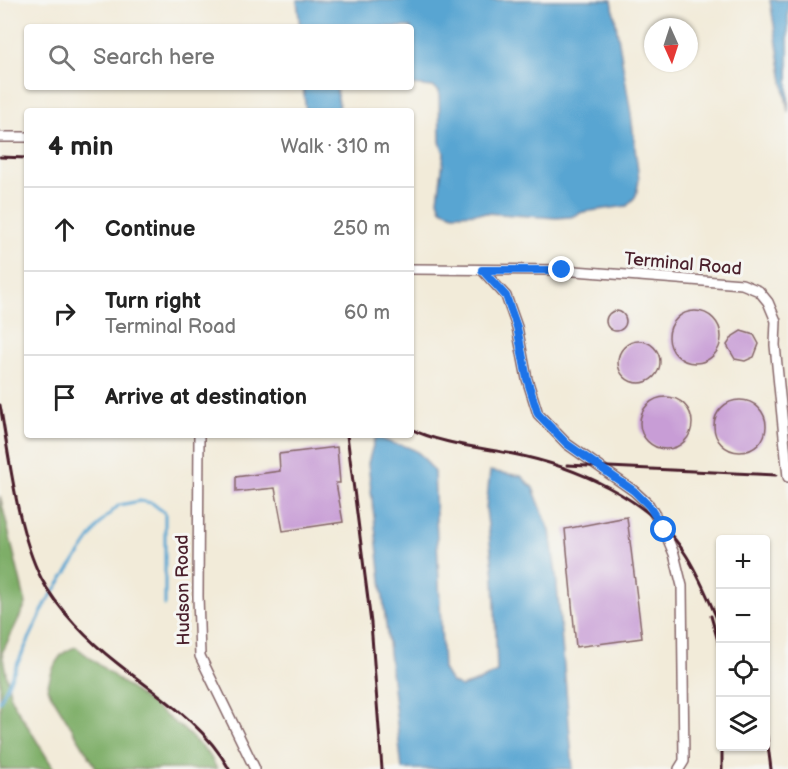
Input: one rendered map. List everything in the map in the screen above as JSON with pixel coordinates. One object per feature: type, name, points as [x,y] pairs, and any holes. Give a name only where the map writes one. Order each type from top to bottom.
[{"type":"street","points":[[0,137],[24,137]]},
{"type":"street","name":"Terminal Road","points":[[414,269],[562,270],[742,284],[759,291],[768,302],[776,321],[775,345],[788,477]]},
{"type":"street","points":[[482,270],[506,296],[517,327],[527,379],[538,414],[567,444],[634,491],[649,506],[675,554],[682,586],[684,760],[679,769]]},
{"type":"street","name":"Hudson Road","points":[[199,438],[200,656],[255,769]]},
{"type":"green space","points":[[0,496],[26,604],[2,653],[11,699],[54,769],[0,769]]},
{"type":"green space","points":[[76,647],[183,729],[209,754],[217,769],[97,769],[47,688],[59,657],[69,649]]},
{"type":"water","points":[[297,0],[612,0],[631,114],[639,180],[636,196],[627,206],[556,218],[485,213],[453,214],[441,209],[438,200],[444,153],[440,142],[439,91],[433,87],[414,85],[414,24],[300,24]]},
{"type":"water","points":[[770,0],[788,0],[788,112]]},
{"type":"water","points":[[303,90],[336,90],[340,108],[306,108]]},
{"type":"water","points":[[375,438],[413,449],[422,456],[434,472],[443,669],[451,682],[461,687],[497,672],[494,576],[486,509],[490,471],[521,476],[533,488],[550,531],[556,574],[573,769],[402,769],[368,463]]},
{"type":"building","points":[[616,311],[623,314],[626,321],[623,328],[616,331],[609,328],[606,321],[609,314]]},
{"type":"building","points":[[690,311],[700,311],[710,315],[717,322],[721,337],[717,352],[710,359],[700,363],[690,363],[680,359],[673,352],[669,342],[669,332],[673,322],[680,315]]},
{"type":"building","points":[[741,331],[754,335],[759,344],[754,357],[745,361],[735,359],[727,345],[733,336]]},
{"type":"building","points":[[639,341],[654,347],[660,362],[654,377],[639,383],[624,377],[618,362],[624,347]]},
{"type":"building","points":[[661,397],[671,397],[685,404],[692,423],[685,442],[671,449],[661,449],[651,445],[644,438],[640,428],[640,418],[644,408],[651,401]]},
{"type":"building","points":[[740,400],[750,402],[758,408],[764,416],[766,426],[764,436],[758,444],[750,450],[740,452],[730,450],[722,444],[716,436],[714,426],[716,416],[722,408],[730,402]]},
{"type":"building","points":[[337,447],[340,483],[336,483],[343,522],[283,531],[275,488],[236,492],[236,477],[280,471],[279,454]]},
{"type":"building","points":[[627,517],[642,638],[576,647],[565,529]]},
{"type":"waterway","points":[[0,701],[46,603],[102,521],[119,505],[140,501],[152,503],[165,513],[165,605]]},
{"type":"railway","points":[[0,157],[24,158]]},
{"type":"railway","points":[[0,405],[20,517],[33,559],[48,590],[65,613],[96,645],[193,724],[207,738],[229,769]]},
{"type":"railway","points":[[414,430],[447,441],[536,459],[561,467],[585,476],[631,500],[669,533],[684,552],[716,616]]},
{"type":"railway","points":[[347,438],[371,623],[382,769]]},
{"type":"railway","points":[[567,465],[776,475]]},
{"type":"railway","points":[[711,616],[718,643]]},
{"type":"railway","points":[[722,751],[722,769]]},
{"type":"railway","points":[[769,751],[771,769]]},
{"type":"route","points":[[562,270],[482,270],[506,296],[517,327],[527,379],[538,414],[567,444],[634,491],[649,506],[664,530]]}]
